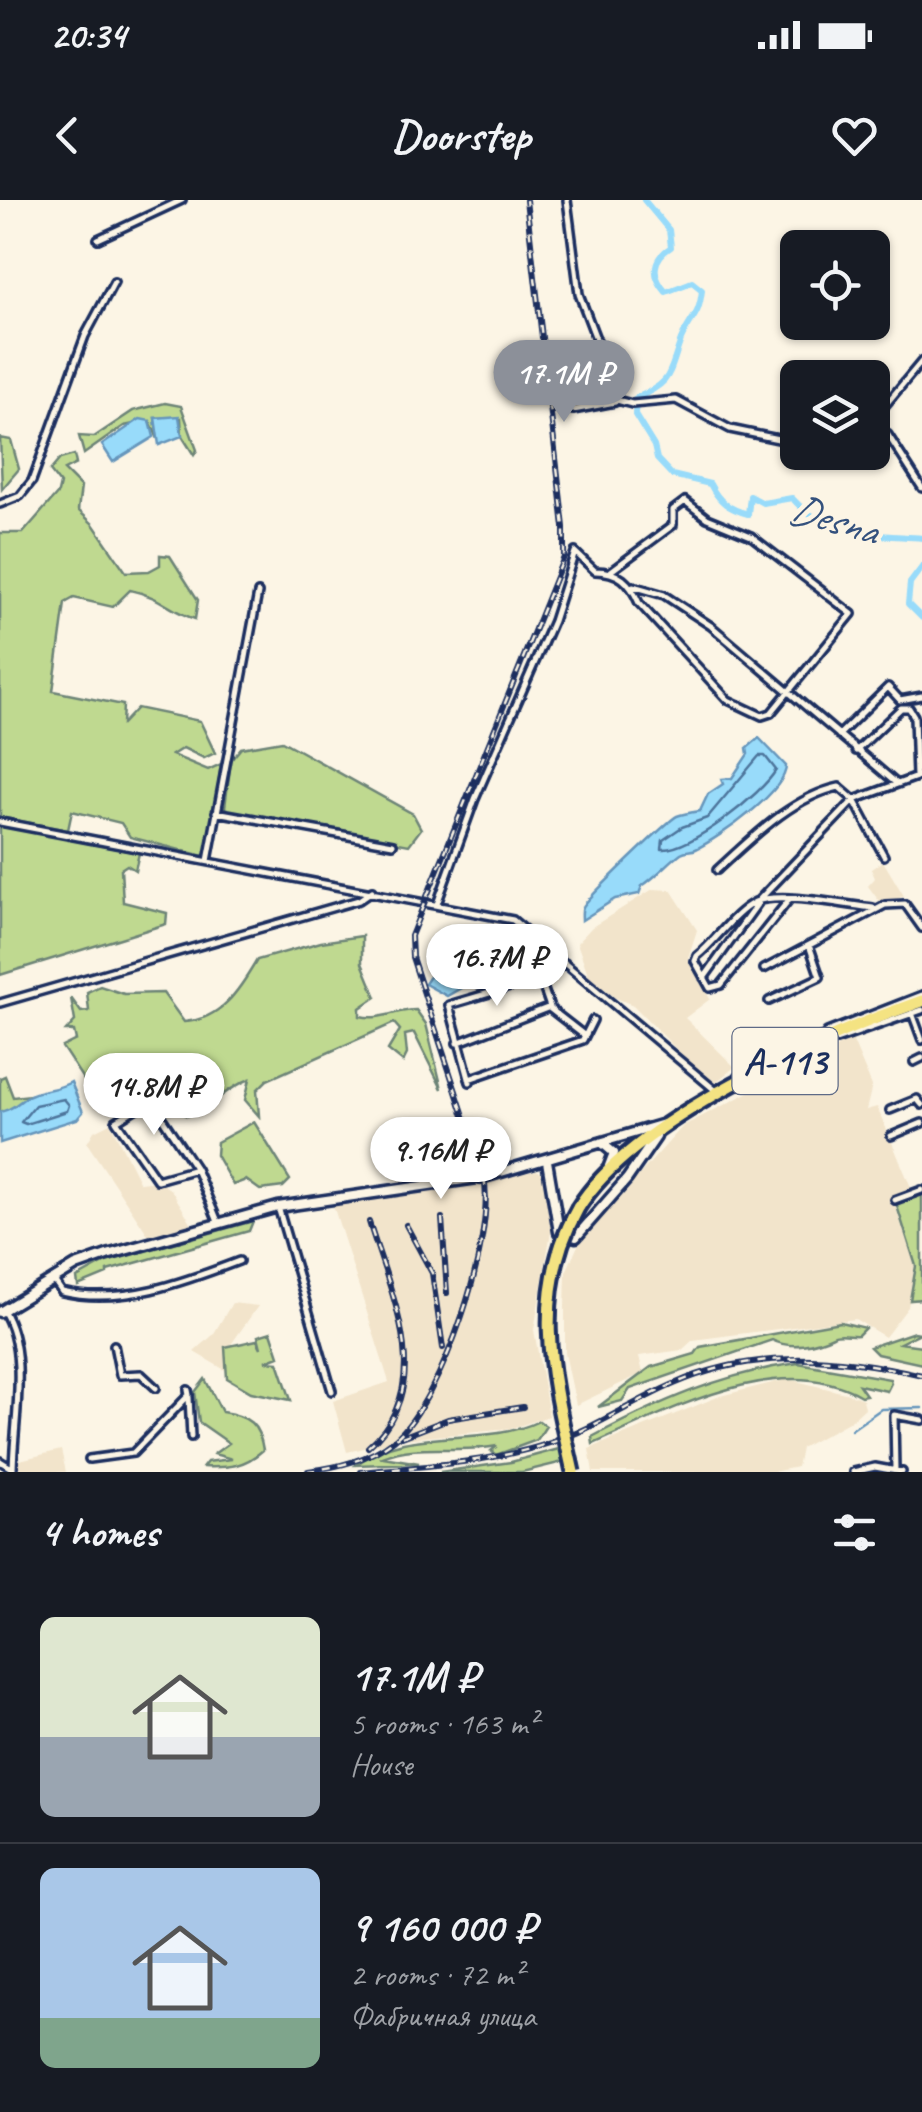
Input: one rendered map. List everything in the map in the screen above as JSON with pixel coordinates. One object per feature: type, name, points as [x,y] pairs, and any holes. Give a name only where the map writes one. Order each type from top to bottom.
[{"type":"highway","name":"А-113","points":[[576,1472],[549,1358],[547,1318],[555,1261],[580,1210],[608,1173],[668,1123],[851,1027],[920,1005]]},
{"type":"highway","name":"А-113","points":[[608,1173],[656,1137],[833,1041],[920,1005]]},
{"type":"street","points":[[98,239],[182,200]]},
{"type":"street","points":[[567,200],[579,294],[598,344],[604,385],[617,402]]},
{"type":"street","points":[[0,504],[20,496],[32,481],[85,336],[114,282]]},
{"type":"street","points":[[890,400],[922,360]]},
{"type":"street","points":[[571,370],[573,410],[617,402],[676,400],[730,428],[780,439]]},
{"type":"street","points":[[890,438],[922,488]]},
{"type":"street","points":[[611,571],[673,525],[674,510],[684,501],[707,518],[751,536],[852,614],[766,716],[728,700],[639,603],[632,586]]},
{"type":"street","points":[[437,904],[475,799],[551,626],[572,556],[579,552],[595,571],[611,571],[632,586],[664,595],[711,626],[896,782]]},
{"type":"street","points":[[208,861],[258,593]]},
{"type":"street","points":[[839,735],[888,687],[900,700],[922,696]]},
{"type":"street","points":[[788,900],[717,989],[710,988],[697,956],[758,901],[854,800],[919,776],[918,729],[913,712],[901,708],[856,751]]},
{"type":"street","points":[[717,870],[761,830],[820,791],[839,787],[854,800],[884,856]]},
{"type":"street","points":[[216,812],[393,844]]},
{"type":"street","points":[[0,822],[513,920],[720,1095]]},
{"type":"street","points":[[0,1003],[359,900],[372,891]]},
{"type":"street","points":[[758,901],[873,908],[902,902],[922,928]]},
{"type":"street","points":[[704,978],[758,901]]},
{"type":"street","points":[[764,968],[873,908]]},
{"type":"street","points":[[769,1000],[820,977],[809,945]]},
{"type":"street","points":[[565,963],[540,978],[449,1005],[470,1081],[585,1036],[593,1020]]},
{"type":"street","points":[[540,978],[549,1008],[585,1036]]},
{"type":"street","points":[[920,1005],[922,1040]]},
{"type":"street","points":[[458,1043],[549,1008]]},
{"type":"street","points":[[914,1062],[922,1058]]},
{"type":"street","points":[[890,1110],[917,1099],[922,1106]]},
{"type":"street","points":[[196,1169],[156,1180],[116,1121],[150,1100],[196,1169],[218,1224]]},
{"type":"street","points":[[13,1471],[16,1357],[10,1321],[2,1311],[53,1279],[91,1260],[278,1207],[484,1177],[668,1123]]},
{"type":"street","points":[[891,1136],[922,1123]]},
{"type":"street","points":[[547,1161],[559,1232],[574,1237],[584,1231],[631,1174],[656,1137]]},
{"type":"street","points":[[598,1144],[613,1150],[608,1173],[620,1170],[631,1174]]},
{"type":"street","points":[[895,1200],[922,1190]]},
{"type":"street","points":[[278,1207],[332,1391]]},
{"type":"street","points":[[53,1279],[62,1292],[106,1298],[206,1274],[239,1261]]},
{"type":"street","points":[[114,1345],[120,1375],[141,1374],[156,1388]]},
{"type":"street","points":[[88,1459],[132,1452],[188,1392],[191,1437]]},
{"type":"street","points":[[853,1472],[864,1467],[898,1471],[894,1415],[922,1420]]},
{"type":"street","points":[[0,1460],[13,1471]]},
{"type":"shaded area","points":[[883,861],[904,896],[882,905],[868,886],[875,878],[871,869]]},
{"type":"shaded area","points":[[653,889],[671,890],[697,930],[688,958],[710,999],[685,1018],[735,1067],[712,1085],[633,1005],[616,998],[589,977],[577,943],[592,927]]},
{"type":"shaded area","points":[[852,1039],[872,1086],[866,1110],[877,1107],[913,1192],[893,1199],[915,1265],[908,1307],[885,1337],[855,1319],[693,1340],[682,1350],[639,1356],[643,1373],[576,1405],[565,1353],[565,1307],[566,1272],[580,1241],[683,1126]]},
{"type":"shaded area","points":[[110,1123],[140,1183],[158,1181],[171,1190],[194,1227],[151,1239],[87,1143],[94,1131]]},
{"type":"shaded area","points":[[536,1170],[542,1173],[552,1226],[534,1330],[549,1416],[510,1429],[404,1439],[347,1452],[333,1401],[389,1382],[333,1205],[478,1185]]},
{"type":"shaded area","points":[[232,1303],[258,1306],[225,1353],[225,1370],[194,1352],[213,1335]]},
{"type":"shaded area","points":[[788,1379],[863,1399],[865,1408],[852,1420],[801,1448],[797,1467],[773,1472],[593,1472],[589,1449],[720,1396]]},
{"type":"shaded area","points":[[61,1450],[66,1472],[20,1472],[16,1461]]},
{"type":"green space","points":[[165,403],[181,406],[197,450],[194,455],[182,436],[181,418],[155,418],[158,439],[150,421],[124,426],[84,454],[79,436],[94,437],[133,411]]},
{"type":"green space","points":[[0,438],[11,440],[19,469],[2,489]]},
{"type":"green space","points":[[74,455],[76,464],[64,470],[81,487],[78,510],[93,524],[126,572],[149,571],[160,565],[160,555],[170,556],[198,600],[195,619],[130,590],[113,607],[74,598],[65,603],[53,691],[123,705],[122,724],[137,708],[200,721],[215,753],[204,758],[183,748],[172,755],[208,770],[221,764],[209,850],[203,856],[130,837],[121,823],[72,811],[68,830],[0,817],[0,533],[23,533],[58,493],[60,484],[50,471],[60,459]]},
{"type":"green space","points":[[282,741],[413,814],[421,829],[409,845],[288,822],[224,815],[231,760],[241,748]]},
{"type":"green space","points":[[0,826],[139,853],[135,870],[127,865],[121,869],[123,902],[167,913],[166,924],[0,975]]},
{"type":"green space","points":[[362,936],[362,963],[376,997],[360,1008],[360,1016],[416,1010],[426,1024],[442,1089],[414,1033],[405,1035],[407,1054],[403,1062],[388,1050],[400,1030],[394,1023],[267,1080],[257,1090],[259,1116],[245,1100],[250,1079],[187,1116],[175,1110],[189,1086],[178,1081],[155,1081],[96,1099],[62,1047],[76,1040],[74,1031],[66,1031],[75,1021],[71,998],[81,1012],[89,1011],[87,992],[100,986],[124,994],[163,993],[184,1022],[197,1020],[228,1001],[257,960],[321,942]]},
{"type":"green space","points":[[5,1076],[13,1097],[31,1095],[13,1110],[0,1112],[0,1078]]},
{"type":"green space","points":[[254,1122],[290,1180],[283,1187],[260,1190],[246,1180],[233,1185],[216,1155],[217,1142]]},
{"type":"green space","points":[[922,1193],[922,1299],[910,1300],[916,1266],[896,1203]]},
{"type":"green space","points":[[253,1221],[249,1231],[107,1271],[78,1286],[77,1278],[106,1262]]},
{"type":"green space","points":[[840,1322],[865,1328],[858,1335],[838,1334],[803,1345],[772,1340],[630,1389],[622,1401],[598,1407],[651,1367],[695,1354],[700,1347]]},
{"type":"green space","points":[[271,1332],[279,1356],[266,1361],[278,1362],[291,1400],[251,1392],[227,1378],[225,1347],[257,1340],[261,1348],[258,1336]]},
{"type":"green space","points":[[920,1333],[900,1343],[922,1346],[922,1364],[877,1354],[870,1347]]},
{"type":"green space","points":[[798,1363],[890,1379],[891,1383],[887,1391],[859,1385],[866,1395],[861,1396],[829,1383],[796,1379],[761,1382],[690,1402],[593,1444],[592,1437],[692,1391],[743,1374]]},
{"type":"green space","points":[[205,1379],[222,1412],[246,1419],[259,1434],[263,1450],[249,1460],[228,1467],[203,1467],[207,1462],[232,1459],[214,1454],[229,1443],[199,1422],[195,1392]]},
{"type":"green space","points":[[539,1421],[546,1426],[537,1440],[496,1455],[491,1451],[497,1446],[424,1449],[383,1457],[419,1463],[356,1465],[398,1444],[494,1434]]},
{"type":"green space","points":[[559,1449],[565,1456],[563,1462],[522,1472],[440,1472],[511,1462]]},
{"type":"water","points":[[179,416],[182,436],[159,445],[155,418]]},
{"type":"water","points":[[140,419],[150,421],[154,437],[113,462],[102,445]]},
{"type":"water","points":[[759,738],[786,766],[764,800],[720,835],[681,853],[642,886],[639,894],[615,899],[582,920],[583,907],[598,890],[671,820],[700,811],[708,794],[723,784],[721,779],[732,778],[748,754],[747,748]]},
{"type":"water","points":[[497,938],[506,943],[513,958],[447,996],[425,984],[447,963]]},
{"type":"water","points":[[71,1082],[83,1112],[77,1119],[0,1143],[0,1112],[30,1095]]},
{"type":"waterway","name":"Desna","points":[[644,200],[669,230],[671,247],[660,257],[656,268],[661,286],[666,292],[692,282],[702,290],[699,307],[684,332],[668,376],[636,398],[635,415],[654,446],[657,459],[672,475],[710,484],[721,500],[741,512],[748,514],[750,496],[763,503],[792,498],[805,511],[835,527],[922,538]]},
{"type":"waterway","name":"Desna","points":[[922,567],[910,583],[908,604],[922,618]]},
{"type":"waterway","points":[[851,1430],[881,1409],[922,1408]]},
{"type":"railway","points":[[308,1471],[364,1458],[394,1440],[412,1420],[447,1355],[474,1276],[482,1238],[484,1177],[412,957],[411,936],[564,557],[564,527],[526,200]]},
{"type":"railway","points":[[442,1218],[447,1293]]},
{"type":"railway","points":[[368,1447],[389,1423],[401,1397],[405,1369],[397,1310],[369,1222]]},
{"type":"railway","points":[[406,1225],[432,1273],[443,1348]]},
{"type":"railway","points":[[361,1472],[456,1463],[527,1450],[582,1430],[674,1384],[735,1365],[766,1360],[828,1360],[922,1375]]},
{"type":"railway","points":[[402,1437],[448,1419],[523,1407]]}]
